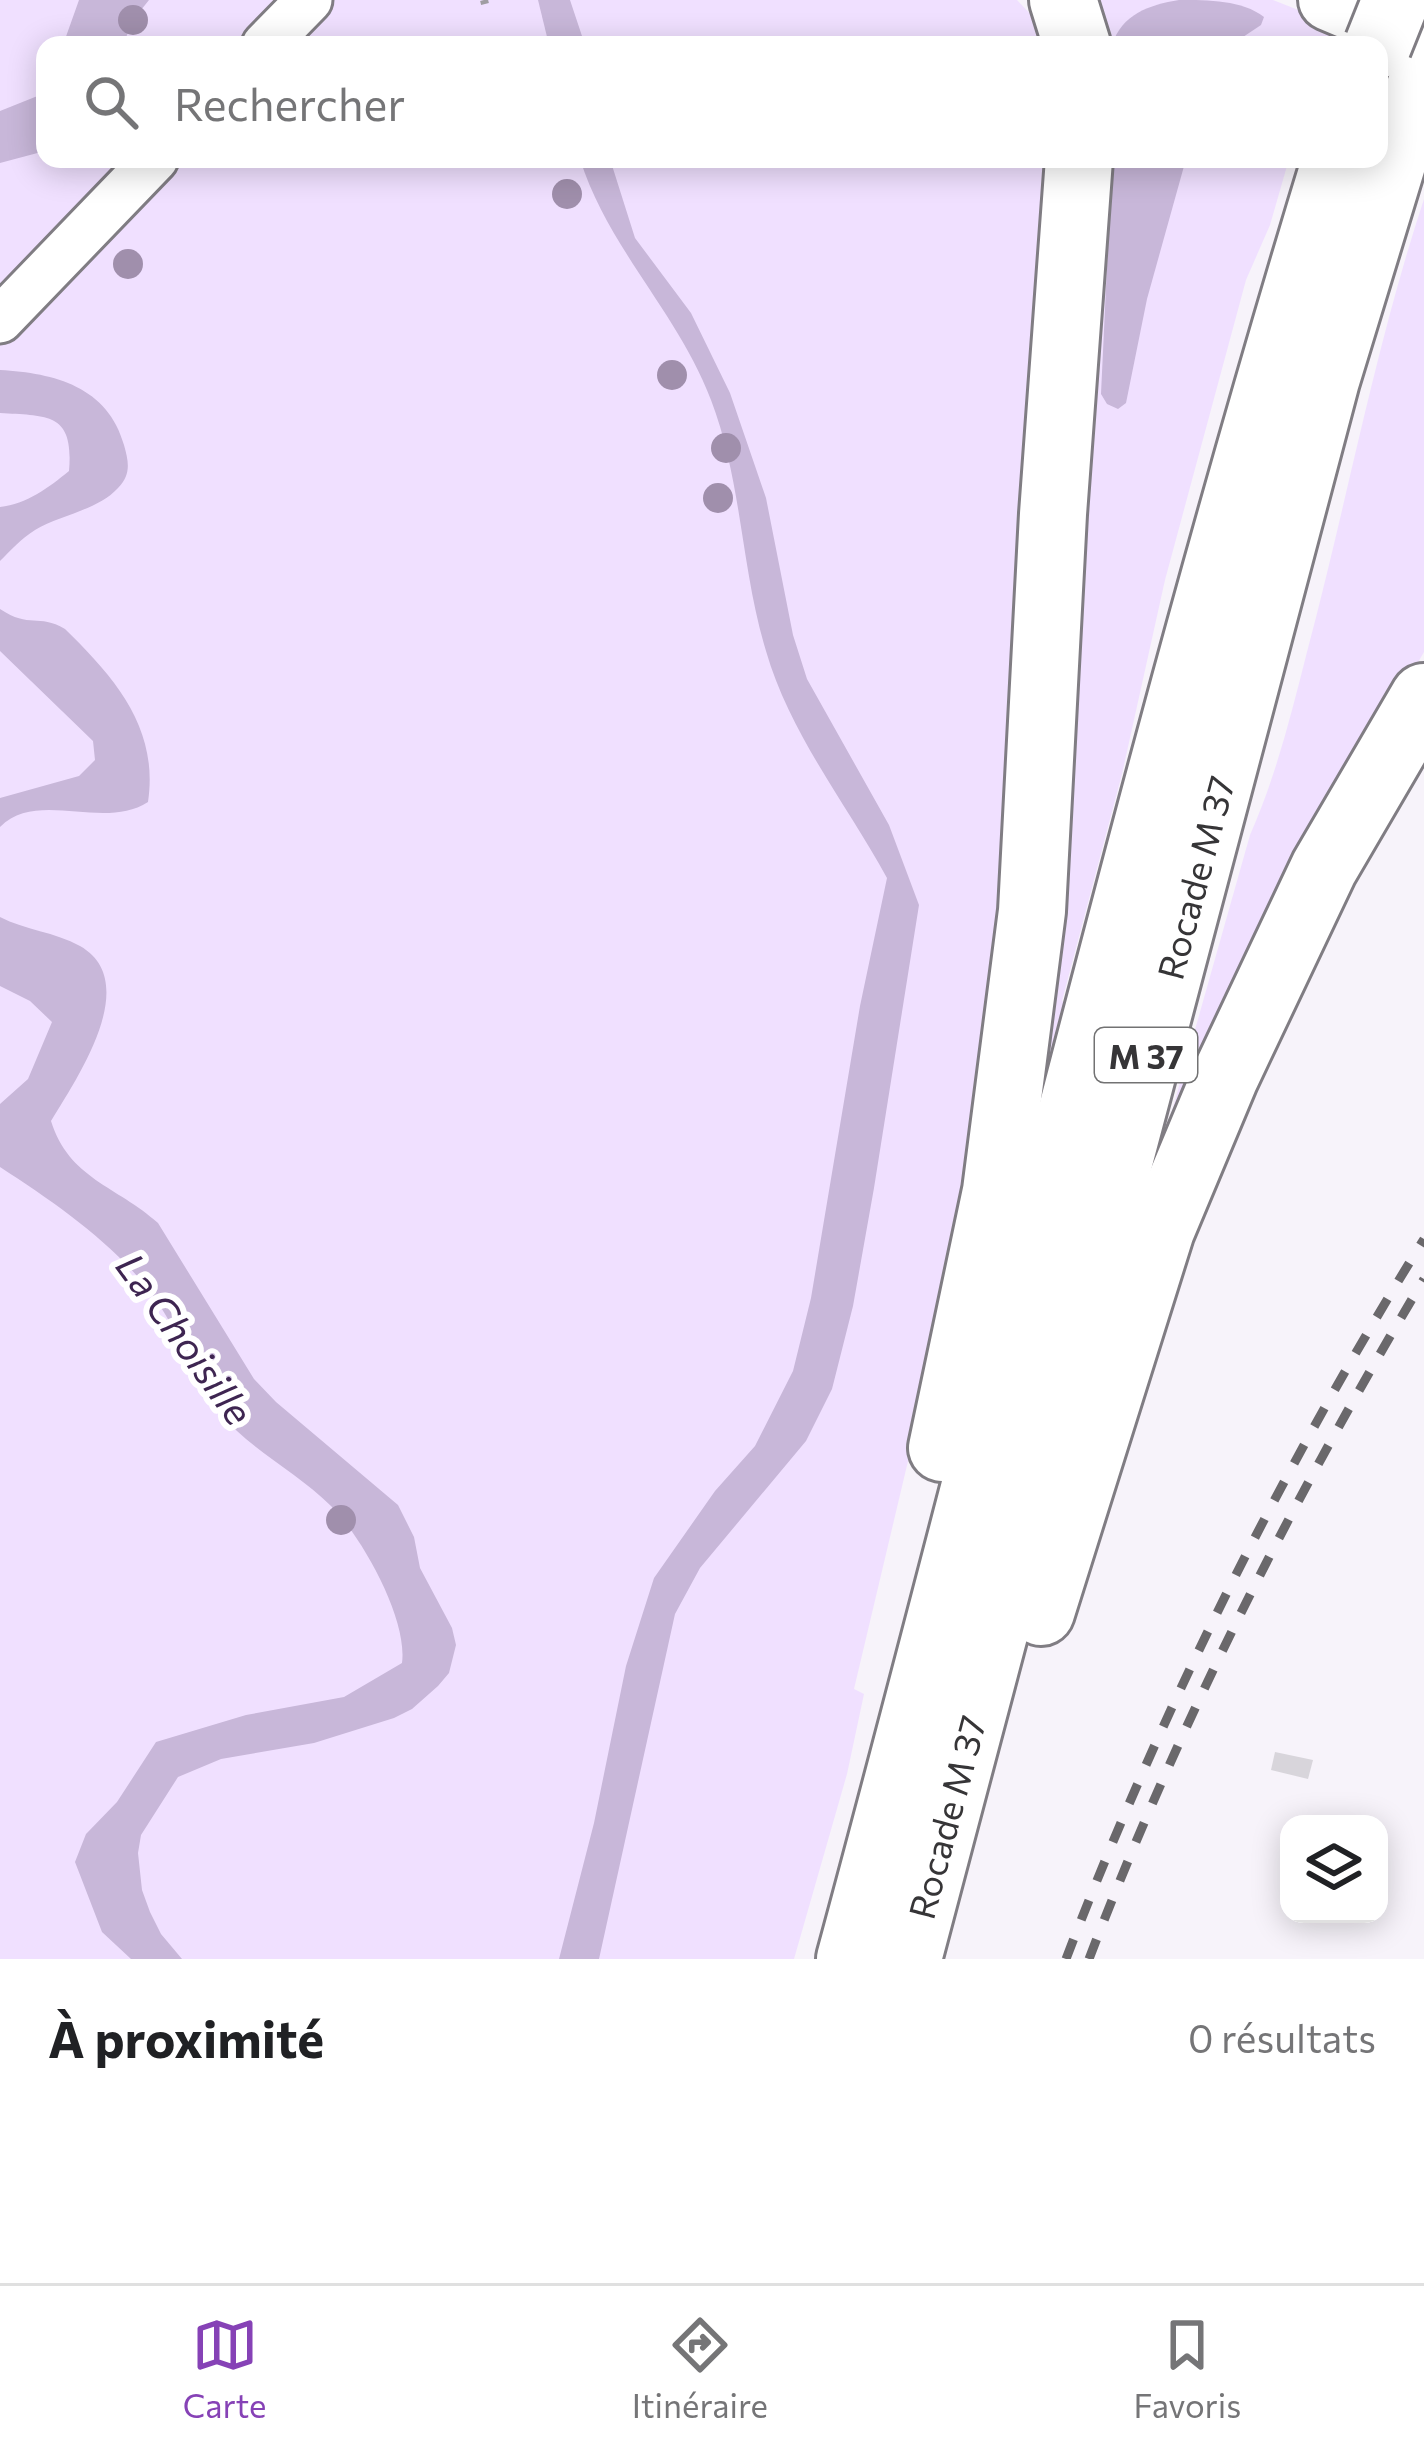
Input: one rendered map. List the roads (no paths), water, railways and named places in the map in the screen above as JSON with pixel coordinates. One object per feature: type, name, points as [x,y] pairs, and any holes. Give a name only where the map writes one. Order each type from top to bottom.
[{"type":"highway","points":[[1063,0],[1074,36]]},
{"type":"highway","points":[[1382,36],[1396,0]]},
{"type":"highway","name":"Rocade M 37","points":[[1388,125],[1424,77]]},
{"type":"highway","points":[[1078,168],[1053,514],[1032,911],[996,1191],[879,1742],[918,1815],[988,1778],[1161,1230],[1225,1077],[1324,868],[1424,698]]},
{"type":"highway","name":"Rocade M 37","points":[[908,1959],[918,1815],[1184,692],[1268,385],[1360,168]]},
{"type":"highway","name":"Rocade M 37","points":[[850,1959],[918,1815]]},
{"type":"main road","points":[[1329,0],[1424,40]]},
{"type":"main road","points":[[1410,0],[1424,6]]},
{"type":"street","points":[[274,36],[307,2]]},
{"type":"street","points":[[0,320],[146,168]]},
{"type":"water","points":[[79,0],[149,0],[127,36],[66,36]]},
{"type":"water","points":[[538,0],[570,0],[582,36],[547,36]]},
{"type":"water","points":[[1213,1],[1235,4],[1264,17],[1261,25],[1244,36],[1116,36],[1130,18],[1157,5]]},
{"type":"water","points":[[36,97],[36,153],[0,163],[0,111]]},
{"type":"water","points":[[583,168],[613,168],[635,238],[691,313],[730,393],[766,498],[793,635],[807,679],[889,825],[919,905],[853,1306],[832,1389],[806,1441],[700,1568],[675,1614],[599,1959],[559,1959],[594,1823],[626,1666],[654,1578],[715,1491],[755,1446],[793,1371],[811,1298],[860,1006],[887,878],[804,740],[776,682],[758,620],[729,462],[711,400],[681,338],[592,191]]},
{"type":"water","points":[[1112,168],[1183,168],[1147,299],[1126,403],[1118,409],[1101,394]]},
{"type":"water","points":[[0,370],[59,380],[92,397],[116,425],[128,468],[110,496],[35,530],[0,561],[0,507],[28,499],[69,471],[69,452],[67,438],[55,421],[0,413]]},
{"type":"water","points":[[0,609],[65,629],[101,666],[140,728],[150,775],[148,802],[111,813],[33,811],[0,827],[0,798],[79,776],[95,760],[93,741],[0,651]]},
{"type":"water","name":"La Choisille","points":[[0,917],[80,946],[98,962],[106,982],[99,1031],[51,1121],[59,1141],[82,1169],[158,1223],[254,1379],[398,1505],[414,1537],[420,1568],[456,1645],[449,1673],[438,1686],[394,1718],[314,1743],[221,1759],[178,1777],[141,1835],[138,1853],[150,1912],[182,1959],[131,1959],[102,1932],[75,1862],[86,1834],[117,1802],[156,1742],[246,1715],[344,1697],[402,1663],[402,1645],[380,1580],[343,1520],[224,1417],[160,1306],[116,1254],[0,1167],[0,1104],[28,1079],[52,1022],[30,1001],[0,986]]},
{"type":"railway","points":[[1066,1959],[1143,1773],[1228,1590],[1322,1412],[1424,1239]]},
{"type":"railway","points":[[1089,1959],[1200,1697],[1329,1444],[1424,1279]]}]
